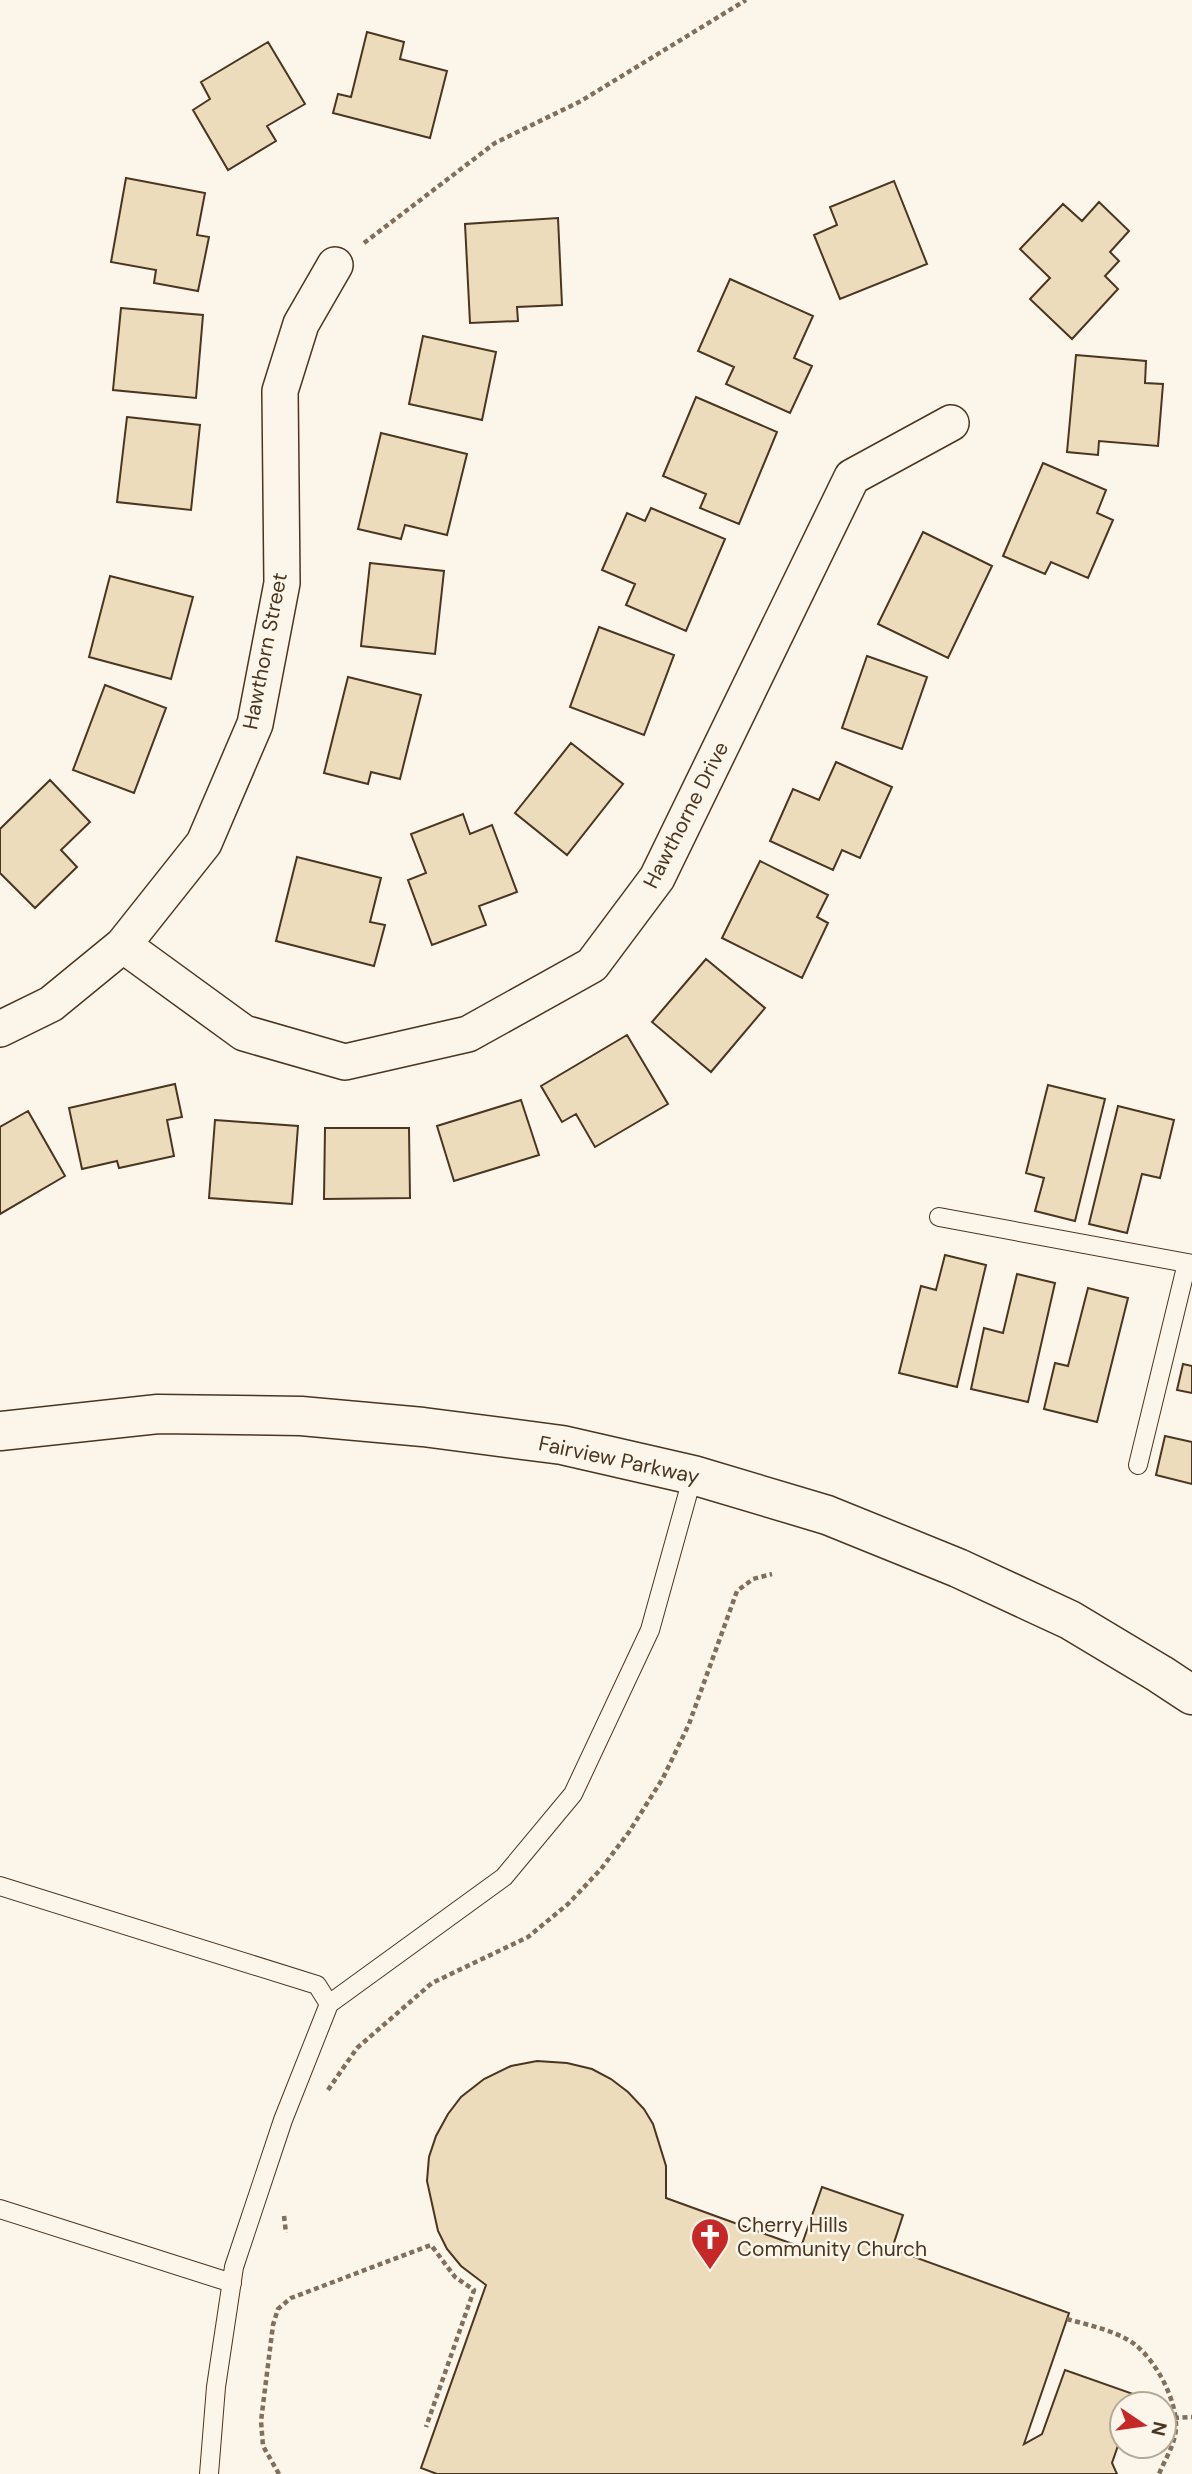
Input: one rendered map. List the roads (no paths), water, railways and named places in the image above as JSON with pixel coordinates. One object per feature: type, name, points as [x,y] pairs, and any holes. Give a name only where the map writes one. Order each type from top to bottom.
[{"type":"main road","name":"Fairview Parkway","points":[[0,1431],[158,1415],[301,1416],[423,1427],[562,1445],[693,1475],[827,1515],[958,1568],[1070,1620],[1192,1695]]},
{"type":"street","name":"Hawthorn Street","points":[[0,1029],[51,1004],[123,945],[204,843],[255,724],[282,583],[280,391],[301,324],[335,265]]},
{"type":"street","name":"Hawthorne Drive","points":[[123,945],[244,1033],[345,1062],[468,1034],[592,965],[657,878],[852,477],[951,423]]},
{"type":"lane","points":[[939,1217],[1189,1263],[1138,1465]]},
{"type":"lane","points":[[209,2474],[216,2387],[234,2267],[283,2120],[329,2004],[504,1877],[573,1794],[650,1630],[693,1475]]},
{"type":"lane","points":[[0,1886],[317,1985],[329,2004]]},
{"type":"lane","points":[[0,2209],[232,2283]]},
{"type":"place","name":"Cherry Hills Community Church","points":[[710,2271]]}]
